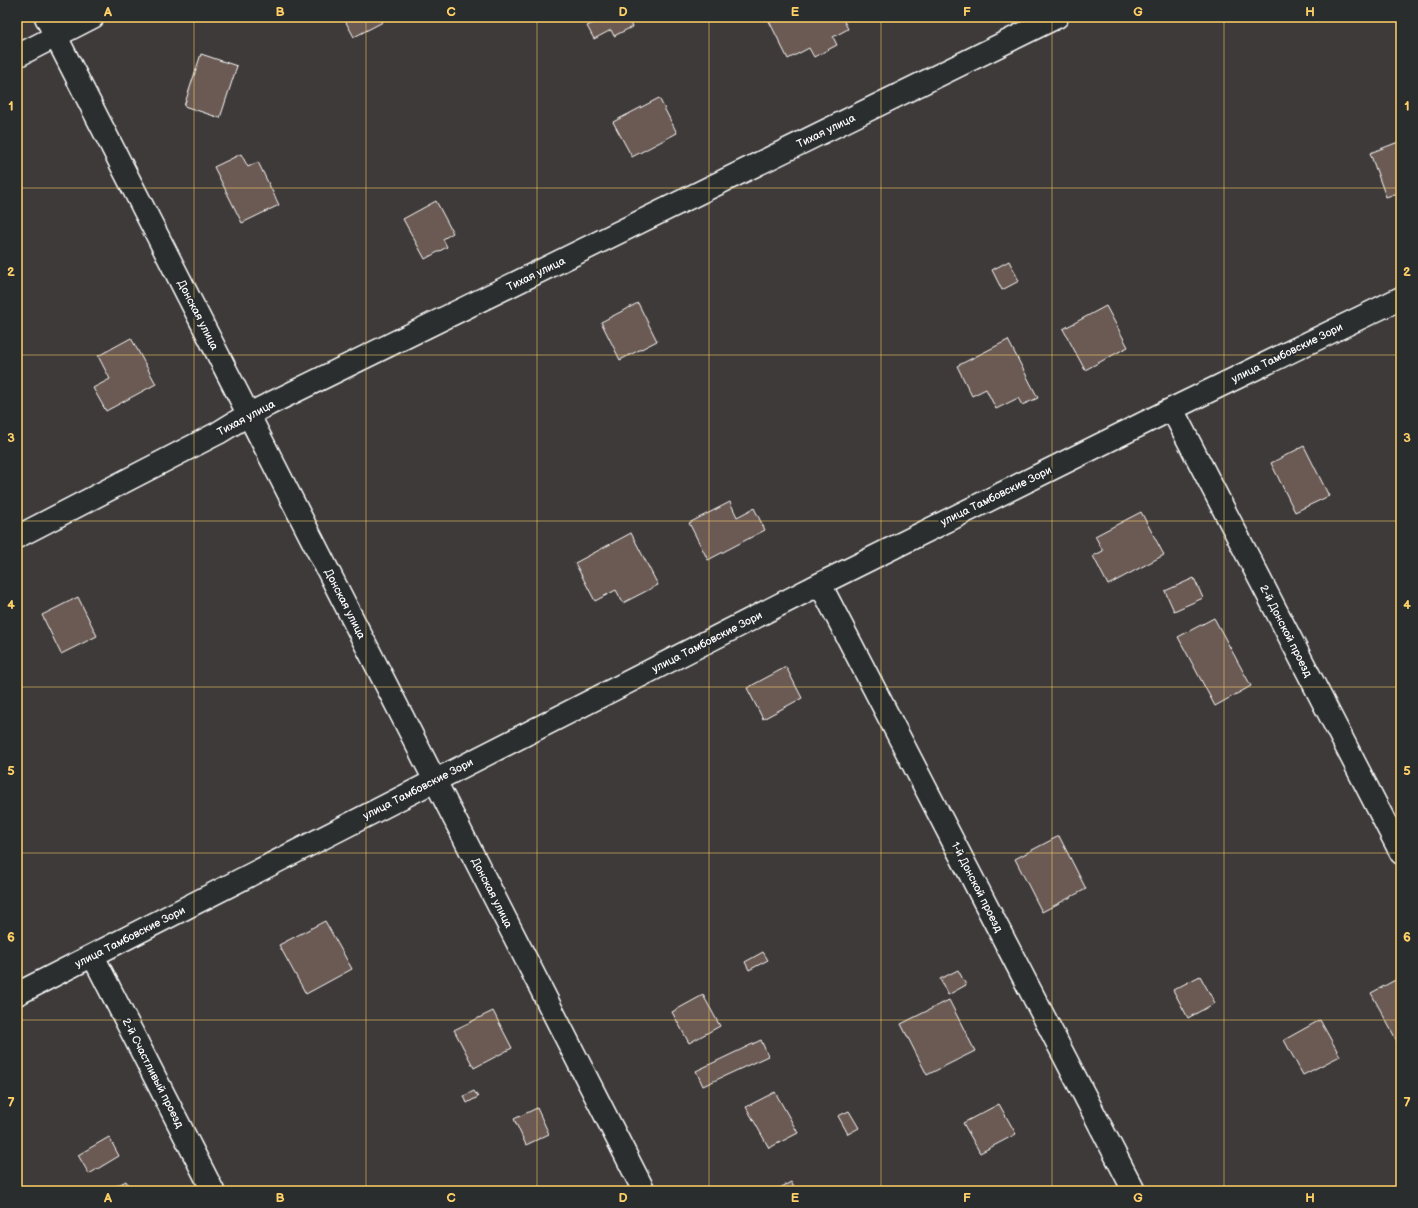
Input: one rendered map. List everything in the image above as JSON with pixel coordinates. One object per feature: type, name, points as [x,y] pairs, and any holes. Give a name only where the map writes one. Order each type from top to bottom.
[{"type":"street","points":[[17,56],[51,26],[93,17]]},
{"type":"street","name":"Тихая улица","points":[[17,537],[218,433],[249,414],[1057,17]]},
{"type":"street","name":"Донская улица","points":[[51,26],[644,1191]]},
{"type":"street","name":"улица Тамбовские Зори","points":[[17,994],[820,584],[1172,409],[1401,298]]},
{"type":"street","name":"2-й Донской проезд","points":[[1172,409],[1401,853]]},
{"type":"street","name":"1-й Донской проезд","points":[[820,584],[1134,1191]]},
{"type":"street","name":"2-й Счастливый проезд","points":[[93,956],[213,1191]]},
{"type":"building","points":[[343,17],[381,17],[383,22],[354,37]]},
{"type":"building","points":[[605,17],[627,17],[632,27],[614,36],[611,30],[594,39],[587,26]]},
{"type":"building","points":[[778,17],[842,17],[848,29],[833,37],[837,45],[814,57],[809,48],[788,59],[769,21]]},
{"type":"building","points":[[201,54],[237,66],[220,118],[184,106]]},
{"type":"building","points":[[659,98],[677,133],[632,157],[613,122]]},
{"type":"building","points":[[1401,141],[1401,192],[1386,197],[1370,153]]},
{"type":"building","points":[[241,154],[248,167],[258,162],[279,205],[242,223],[214,167]]},
{"type":"building","points":[[436,201],[453,233],[443,239],[447,247],[425,259],[403,219]]},
{"type":"building","points":[[1009,261],[1019,281],[1002,290],[992,270]]},
{"type":"building","points":[[638,303],[657,341],[620,360],[601,322]]},
{"type":"building","points":[[1106,306],[1128,347],[1085,370],[1063,329]]},
{"type":"building","points":[[131,338],[156,384],[106,411],[93,388],[110,379],[98,356]]},
{"type":"building","points":[[1008,340],[1038,398],[1022,405],[1018,398],[996,409],[986,389],[972,396],[957,366]]},
{"type":"building","points":[[1304,446],[1329,496],[1295,512],[1271,463]]},
{"type":"building","points":[[730,502],[737,517],[754,508],[765,530],[708,560],[689,523]]},
{"type":"building","points":[[1141,512],[1164,555],[1108,585],[1093,556],[1103,551],[1095,536]]},
{"type":"building","points":[[631,533],[658,585],[623,603],[616,590],[595,601],[575,563]]},
{"type":"building","points":[[1194,578],[1203,598],[1174,611],[1165,591]]},
{"type":"building","points":[[78,597],[97,636],[61,654],[42,615]]},
{"type":"building","points":[[1214,618],[1251,686],[1215,706],[1178,637]]},
{"type":"building","points":[[786,667],[802,698],[763,719],[747,688]]},
{"type":"building","points":[[1059,836],[1086,889],[1042,912],[1015,859]]},
{"type":"building","points":[[325,921],[352,969],[306,994],[279,945]]},
{"type":"building","points":[[763,952],[768,960],[749,970],[745,962]]},
{"type":"building","points":[[958,970],[966,985],[948,995],[940,979]]},
{"type":"building","points":[[1200,976],[1215,1003],[1188,1018],[1173,990]]},
{"type":"building","points":[[1401,977],[1401,1039],[1397,1041],[1371,993]]},
{"type":"building","points":[[703,995],[720,1026],[689,1043],[672,1012]]},
{"type":"building","points":[[949,1000],[975,1051],[927,1075],[901,1024]]},
{"type":"building","points":[[493,1011],[512,1048],[474,1068],[454,1030]]},
{"type":"building","points":[[1320,1020],[1340,1056],[1303,1075],[1284,1040]]},
{"type":"building","points":[[761,1040],[768,1056],[703,1086],[696,1071]]},
{"type":"building","points":[[474,1091],[478,1097],[467,1103],[464,1096]]},
{"type":"building","points":[[775,1092],[798,1133],[769,1148],[746,1107]]},
{"type":"building","points":[[999,1104],[1016,1134],[980,1153],[963,1123]]},
{"type":"building","points":[[537,1108],[549,1134],[526,1145],[514,1119]]},
{"type":"building","points":[[849,1111],[859,1128],[848,1134],[838,1116]]},
{"type":"building","points":[[109,1137],[119,1156],[89,1174],[78,1155]]},
{"type":"building","points":[[126,1181],[131,1191],[107,1191]]},
{"type":"building","points":[[791,1182],[796,1191],[774,1191]]}]
